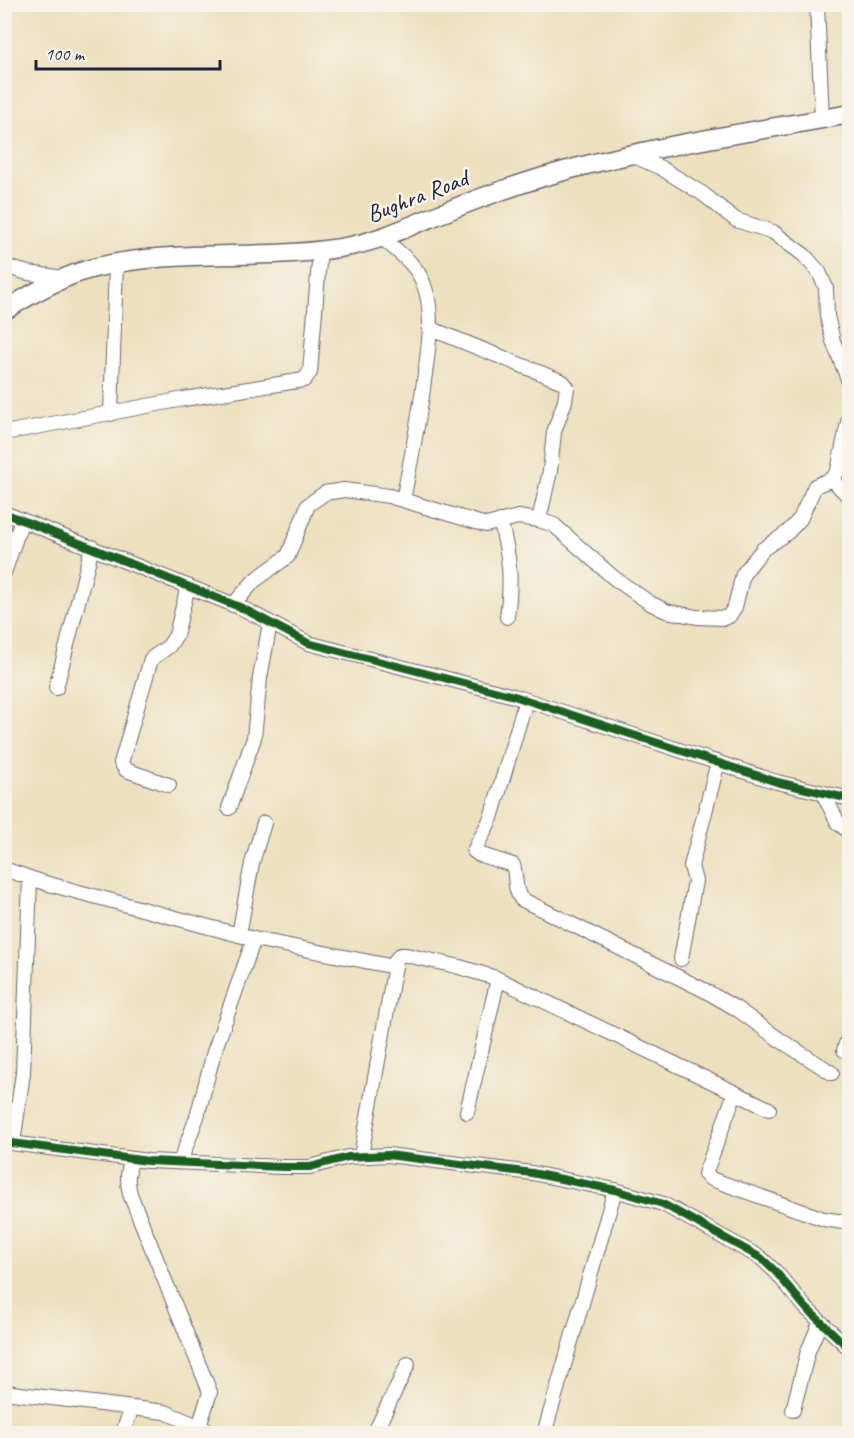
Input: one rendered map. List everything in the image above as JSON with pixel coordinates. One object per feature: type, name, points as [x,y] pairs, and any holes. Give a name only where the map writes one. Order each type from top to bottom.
[{"type":"street","points":[[817,4],[822,119]]},
{"type":"street","name":"Bughra Road","points":[[4,311],[38,290],[93,268],[140,260],[320,250],[352,245],[381,237],[464,204],[544,177],[630,154],[849,114]]},
{"type":"street","points":[[630,154],[662,168],[704,194],[736,220],[773,231],[804,255],[819,272],[826,288],[827,316],[836,349],[848,379],[849,394]]},
{"type":"street","points":[[381,237],[409,261],[419,274],[425,286],[428,303],[428,358],[420,416],[403,500]]},
{"type":"street","points":[[4,433],[184,399],[304,380],[310,372],[320,250]]},
{"type":"street","points":[[111,414],[116,264]]},
{"type":"street","points":[[4,266],[28,273],[67,278]]},
{"type":"street","points":[[429,328],[563,382],[567,387],[566,401],[554,432],[550,471],[539,520]]},
{"type":"street","points":[[233,605],[254,581],[288,556],[308,505],[326,493],[344,490],[403,500],[486,525],[518,517],[554,525],[600,567],[630,590],[658,607],[683,615],[725,618],[732,612],[743,574],[753,560],[800,519],[815,486],[832,479],[838,471],[849,412]]},
{"type":"street","points":[[832,479],[849,498]]},
{"type":"street","points":[[4,513],[233,605],[308,643],[526,700],[777,782],[849,799]]},
{"type":"street","points":[[4,573],[22,520]]},
{"type":"street","points":[[500,521],[509,557],[510,590],[507,617]]},
{"type":"street","points":[[56,688],[92,547]]},
{"type":"street","points":[[170,784],[126,770],[121,763],[151,659],[169,646],[176,635],[188,586]]},
{"type":"street","points":[[229,808],[254,738],[260,678],[270,623]]},
{"type":"street","points":[[526,700],[491,818],[474,851],[513,865],[515,887],[521,899],[704,990],[737,1009],[832,1073]]},
{"type":"street","points":[[681,959],[695,881],[691,866],[718,762]]},
{"type":"street","points":[[823,793],[838,823],[849,832]]},
{"type":"street","points":[[239,935],[252,863],[264,823]]},
{"type":"street","points":[[4,869],[254,939],[395,967]]},
{"type":"street","points":[[30,878],[23,1073],[9,1142],[132,1160],[310,1167],[348,1157],[388,1155],[532,1173],[615,1190],[663,1204],[761,1258],[820,1323],[849,1349]]},
{"type":"street","points":[[180,1162],[196,1117],[214,1052],[254,939]]},
{"type":"street","points":[[361,1156],[395,967],[400,955],[465,968],[498,979],[769,1109]]},
{"type":"street","points":[[467,1112],[498,979]]},
{"type":"street","points":[[844,1050],[849,1032]]},
{"type":"street","points":[[735,1093],[705,1174],[711,1179],[824,1219],[849,1223]]},
{"type":"street","points":[[132,1160],[128,1172],[130,1194],[210,1392],[199,1427]]},
{"type":"street","points":[[544,1434],[615,1190]]},
{"type":"street","points":[[793,1410],[808,1351],[820,1323]]},
{"type":"street","points":[[374,1434],[408,1364]]},
{"type":"street","points":[[4,1392],[165,1412],[216,1434]]},
{"type":"street","points":[[122,1434],[132,1408]]},
{"type":"cycle path","points":[[4,513],[242,608],[308,643],[514,696],[777,782],[850,799]]},
{"type":"cycle path","points":[[4,1142],[148,1161],[283,1167],[310,1167],[348,1157],[388,1155],[532,1173],[615,1190],[663,1204],[761,1258],[806,1308],[850,1349]]}]
